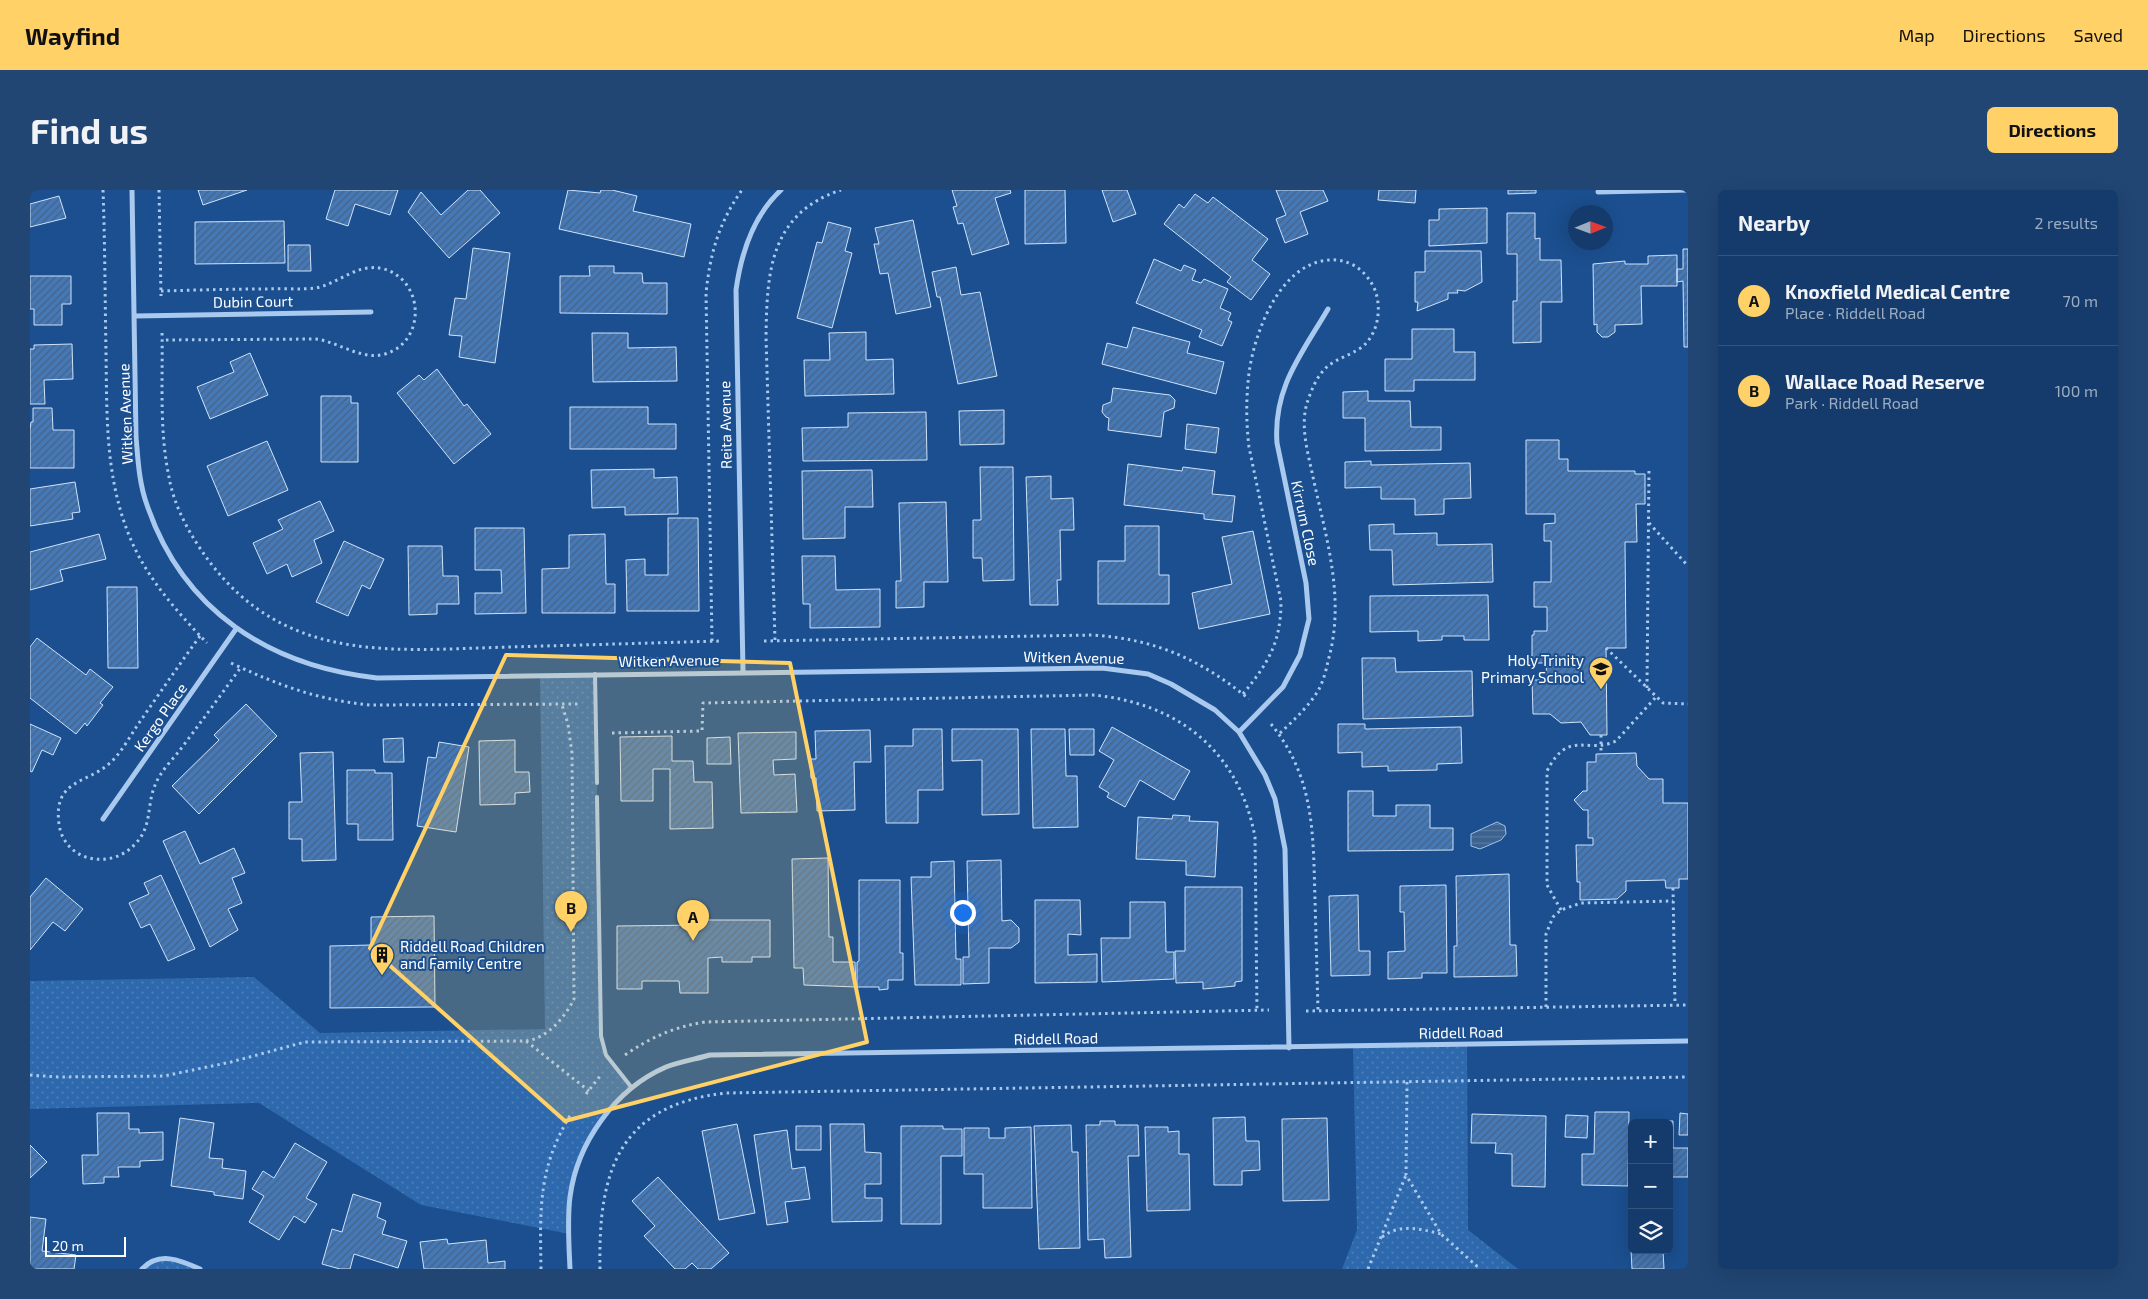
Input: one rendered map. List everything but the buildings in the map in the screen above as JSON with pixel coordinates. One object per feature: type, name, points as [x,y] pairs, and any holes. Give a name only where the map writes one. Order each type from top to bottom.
[{"type":"street","name":"Witken Avenue","points":[[132,190],[136,437],[139,472],[146,504],[158,533],[178,566],[215,611],[236,629],[278,653],[303,664],[349,675],[403,678],[743,671],[1102,668],[1148,674],[1177,687],[1215,710],[1239,732],[1265,775],[1275,799],[1285,848],[1289,1048]]},
{"type":"street","name":"Reita Avenue","points":[[743,671],[736,290],[739,269],[752,232],[762,213],[781,190]]},
{"type":"street","points":[[1598,192],[1688,190]]},
{"type":"street","name":"Kirrum Close","points":[[1239,732],[1283,687],[1300,655],[1307,635],[1309,602],[1278,450],[1276,424],[1278,403],[1285,383],[1328,309]]},
{"type":"street","name":"Dubin Court","points":[[135,316],[371,312]]},
{"type":"street","name":"Kergo Place","points":[[103,819],[236,629]]},
{"type":"street","name":"Riddell Road","points":[[570,1269],[570,1197],[582,1155],[599,1123],[632,1088],[666,1068],[710,1055],[1688,1041]]},
{"type":"street","points":[[142,1269],[153,1260],[165,1258],[180,1260],[200,1269]]},
{"type":"lane","points":[[595,674],[597,784]]},
{"type":"lane","points":[[597,797],[601,1036],[606,1055],[632,1088]]},
{"type":"path","points":[[159,190],[161,296]]},
{"type":"path","points":[[712,642],[706,293],[709,262],[715,238],[730,206],[742,190]]},
{"type":"path","points":[[775,640],[766,337],[771,259],[792,221],[828,194],[841,190]]},
{"type":"path","points":[[162,333],[163,433],[169,479],[179,507],[202,552],[224,582],[249,604],[278,622],[310,636],[371,649],[721,641]]},
{"type":"path","points":[[1647,688],[1649,523],[1647,488],[1649,467]]},
{"type":"path","points":[[1649,523],[1688,566]]},
{"type":"path","points":[[764,641],[1092,635],[1124,637],[1180,654],[1230,683],[1250,699]]},
{"type":"path","points":[[1606,648],[1656,697],[1666,704],[1688,704]]},
{"type":"path","points":[[231,662],[295,690],[345,703],[379,705],[584,704]]},
{"type":"path","points":[[611,723],[611,733],[702,731],[703,703],[1093,695],[1119,698],[1161,711],[1181,722],[1217,752],[1232,774],[1250,813],[1255,837],[1257,1011]]},
{"type":"path","points":[[1561,910],[1547,885],[1546,771],[1560,753],[1572,744],[1612,743],[1623,736],[1656,697]]},
{"type":"path","points":[[30,1075],[58,1077],[164,1076],[231,1062],[305,1042],[526,1041],[540,1037],[556,1024],[569,1008],[574,993],[571,739],[562,704]]},
{"type":"path","points":[[1270,724],[1283,738],[1294,762],[1306,790],[1311,819],[1315,849],[1318,1011]]},
{"type":"path","points":[[1601,735],[1601,754]]},
{"type":"path","points":[[1673,888],[1675,1006]]},
{"type":"path","points":[[1546,1007],[1546,934],[1553,917],[1561,910],[1570,905],[1581,903],[1673,901]]},
{"type":"path","points":[[1306,1011],[1688,1005]]},
{"type":"path","points":[[622,1057],[658,1035],[672,1029],[705,1022],[1269,1010]]},
{"type":"path","points":[[526,1041],[588,1090]]},
{"type":"path","points":[[586,1094],[604,1072]]},
{"type":"path","points":[[600,1269],[600,1210],[614,1160],[627,1141],[644,1123],[682,1100],[703,1095],[726,1093],[1688,1077]]},
{"type":"path","points":[[1368,1269],[1406,1175],[1407,1082]]},
{"type":"path","points":[[541,1269],[540,1205],[543,1186],[548,1161],[571,1114]]},
{"type":"path","points":[[1406,1175],[1441,1234],[1480,1269]]},
{"type":"path","points":[[1382,1237],[1388,1232],[1407,1228],[1441,1234]]},
{"type":"highlighted area","points":[[506,655],[790,663],[867,1042],[565,1121],[370,948]]},
{"type":"shaded area","points":[[595,674],[601,1036],[606,1055],[632,1088],[610,1111],[584,1152],[573,1182],[570,1198],[570,1234],[421,1205],[259,1103],[30,1109],[30,981],[254,977],[320,1033],[545,1029],[540,676]]},
{"type":"shaded area","points":[[1497,822],[1505,826],[1506,834],[1501,840],[1480,849],[1471,846],[1471,834]]},
{"type":"shaded area","points":[[1467,1044],[1468,1230],[1518,1269],[1342,1269],[1357,1230],[1353,1047]]},
{"type":"shaded area","points":[[165,1258],[200,1269],[142,1269]]},
{"type":"place","name":"Holy Trinity Primary School","points":[[1601,690]]},
{"type":"place","name":"Wallace Road Reserve","points":[[571,932]]},
{"type":"place","name":"Knoxfield Medical Centre","points":[[693,941]]},
{"type":"place","name":"Riddell Road Children and Family Centre","points":[[382,976]]}]
